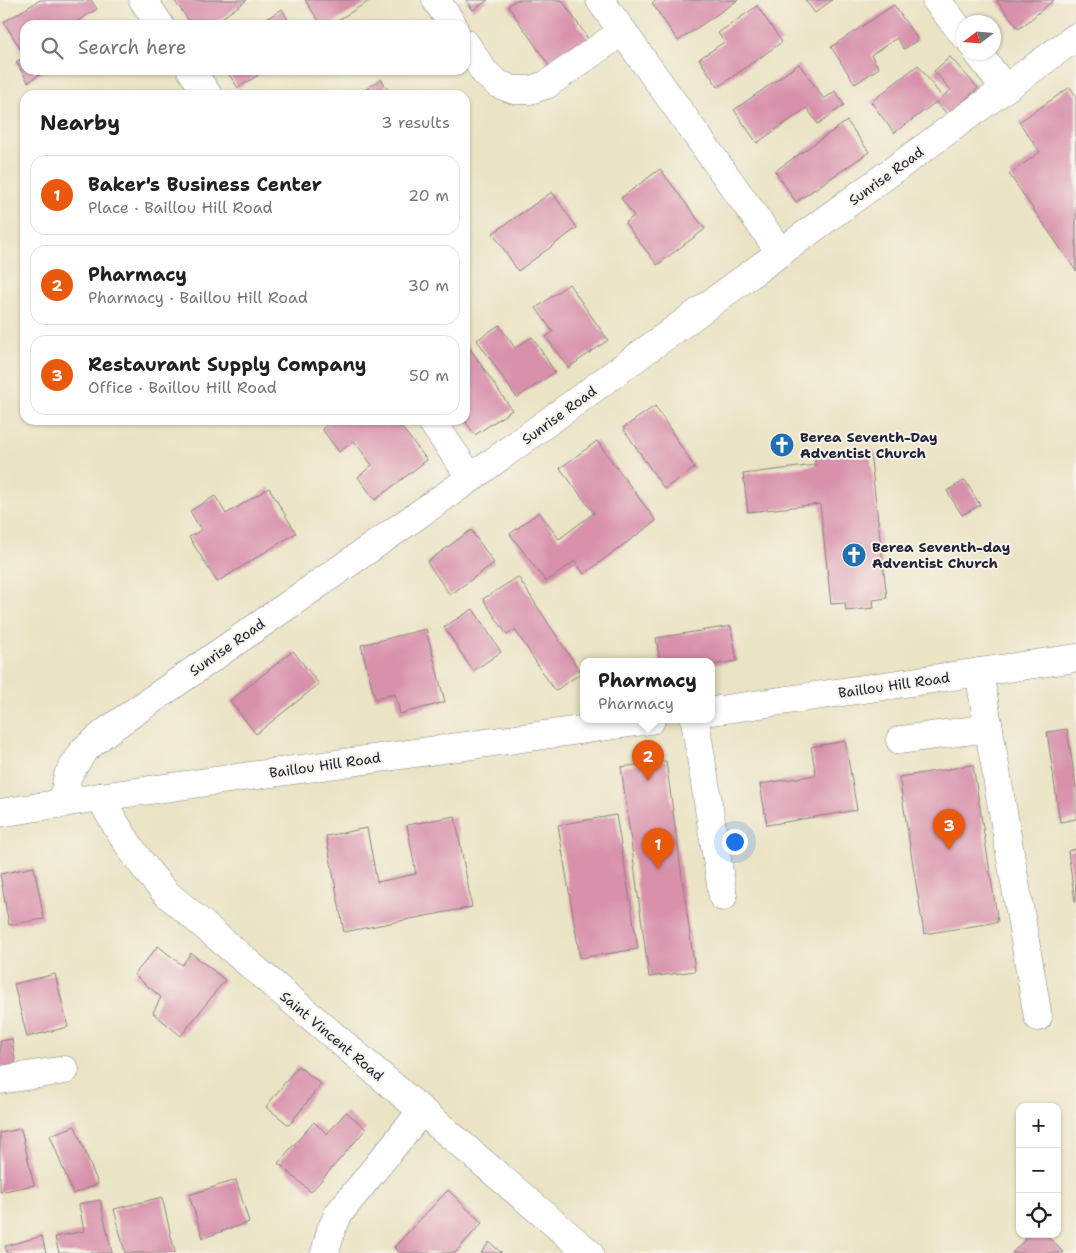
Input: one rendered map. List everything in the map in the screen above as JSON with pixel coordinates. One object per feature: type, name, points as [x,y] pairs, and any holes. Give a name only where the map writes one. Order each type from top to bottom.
[{"type":"street","points":[[143,0],[157,20]]},
{"type":"street","points":[[436,0],[450,20]]},
{"type":"street","points":[[600,0],[781,253]]},
{"type":"street","points":[[936,0],[956,25]]},
{"type":"street","points":[[470,50],[485,73],[498,84],[514,90],[530,90],[546,85],[623,30]]},
{"type":"street","name":"Sunrise Road","points":[[62,804],[68,775],[84,750],[107,731],[471,478],[1076,37]]},
{"type":"street","points":[[983,60],[1005,88]]},
{"type":"street","points":[[194,75],[205,90]]},
{"type":"street","points":[[434,425],[471,478]]},
{"type":"street","name":"Baillou Hill Road","points":[[715,711],[1076,658]]},
{"type":"street","points":[[979,672],[1038,1017]]},
{"type":"street","name":"Baillou Hill Road","points":[[0,813],[100,797],[630,723]]},
{"type":"street","points":[[695,723],[723,897]]},
{"type":"street","points":[[900,740],[989,728]]},
{"type":"street","name":"Saint Vincent Road","points":[[100,797],[132,852],[147,873],[166,893],[421,1112],[589,1253]]},
{"type":"street","points":[[0,1080],[65,1070]]},
{"type":"street","points":[[325,1253],[331,1230],[339,1213],[421,1112]]},
{"type":"building","points":[[40,0],[91,0],[97,9],[79,20],[20,20],[20,48],[4,22]]},
{"type":"building","points":[[174,0],[247,0],[219,20],[188,20]]},
{"type":"building","points":[[305,0],[371,0],[338,20],[318,20]]},
{"type":"building","points":[[466,0],[488,0],[473,10]]},
{"type":"building","points":[[516,0],[562,0],[589,40],[550,67],[508,6]]},
{"type":"building","points":[[657,0],[738,0],[678,41],[652,3]]},
{"type":"building","points":[[805,0],[832,0],[815,13]]},
{"type":"building","points":[[996,0],[1054,0],[1019,29]]},
{"type":"building","points":[[894,5],[918,40],[904,49],[897,38],[871,55],[879,68],[855,84],[831,47]]},
{"type":"building","points":[[757,6],[782,42],[718,87],[699,59],[724,42],[718,33]]},
{"type":"building","points":[[282,9],[288,20],[265,20]]},
{"type":"building","points":[[950,57],[978,88],[948,115],[936,102],[894,133],[871,102],[918,65],[942,97],[951,90],[934,71]]},
{"type":"building","points":[[20,59],[20,69],[16,62]]},
{"type":"building","points":[[799,64],[824,99],[835,91],[844,105],[818,124],[807,108],[757,143],[734,110]]},
{"type":"building","points":[[24,75],[39,75],[28,82]]},
{"type":"building","points":[[229,75],[258,75],[238,88]]},
{"type":"building","points":[[381,79],[388,90],[364,90]]},
{"type":"building","points":[[1070,87],[1076,96],[1076,271],[1009,174],[1040,152],[1019,122]]},
{"type":"building","points":[[847,121],[869,152],[796,202],[775,171]]},
{"type":"building","points":[[660,169],[705,229],[657,265],[625,223],[634,216],[621,198]]},
{"type":"building","points":[[552,192],[577,228],[518,271],[493,233]]},
{"type":"building","points":[[569,284],[608,340],[568,368],[546,337],[553,332],[536,308]]},
{"type":"building","points":[[499,325],[515,348],[532,337],[555,372],[517,398],[477,340]]},
{"type":"building","points":[[470,348],[512,410],[475,435],[468,425],[470,425]]},
{"type":"building","points":[[655,406],[695,468],[664,489],[623,428]]},
{"type":"building","points":[[327,425],[400,425],[427,460],[375,500],[358,477],[372,465],[354,441],[339,452],[322,429]]},
{"type":"building","points":[[597,441],[656,521],[584,574],[575,561],[546,582],[510,534],[539,512],[559,539],[594,513],[560,468]]},
{"type":"building","name":"Berea Seventh-day Adventist Church","points":[[870,452],[887,598],[873,600],[874,608],[846,611],[845,603],[831,604],[820,504],[748,512],[743,474],[815,465],[815,458]]},
{"type":"building","points":[[965,480],[980,505],[962,515],[947,491]]},
{"type":"building","points":[[269,488],[296,533],[217,582],[189,537],[201,530],[190,511],[215,496],[226,514]]},
{"type":"building","points":[[471,530],[494,563],[450,595],[427,562]]},
{"type":"building","points":[[518,577],[580,674],[555,691],[515,630],[507,635],[483,599]]},
{"type":"building","points":[[473,609],[501,652],[473,671],[444,627]]},
{"type":"building","points":[[731,626],[737,661],[715,665],[715,658],[659,658],[656,638]]},
{"type":"building","points":[[426,629],[445,702],[400,714],[395,694],[375,699],[361,645]]},
{"type":"building","points":[[293,651],[319,684],[256,734],[230,701]]},
{"type":"building","points":[[1067,729],[1076,786],[1076,819],[1060,822],[1047,732]]},
{"type":"building","points":[[845,741],[857,810],[767,825],[760,784],[816,775],[811,747]]},
{"type":"building","points":[[666,761],[695,971],[649,977],[621,767]]},
{"type":"building","points":[[973,765],[998,922],[924,934],[899,777]]},
{"type":"building","points":[[616,815],[638,949],[580,958],[558,825]]},
{"type":"building","points":[[455,816],[472,907],[344,932],[326,836],[367,828],[377,882],[416,874],[407,825]]},
{"type":"building","points":[[1076,849],[1076,902],[1075,902],[1068,851]]},
{"type":"building","points":[[34,867],[44,919],[9,925],[0,874]]},
{"type":"building","points":[[158,946],[182,965],[191,953],[225,980],[181,1036],[153,1013],[161,997],[134,975]]},
{"type":"building","points":[[55,974],[68,1027],[27,1037],[14,984]]},
{"type":"building","points":[[12,1039],[16,1067],[0,1070],[0,1041]]},
{"type":"building","points":[[298,1066],[321,1084],[289,1125],[266,1107]]},
{"type":"building","points":[[346,1112],[366,1129],[311,1192],[278,1163],[314,1122],[327,1134]]},
{"type":"building","points":[[75,1126],[98,1184],[73,1194],[50,1135]]},
{"type":"building","points":[[21,1129],[34,1185],[0,1192],[0,1133]]},
{"type":"building","points":[[236,1180],[249,1222],[203,1238],[189,1195]]},
{"type":"building","points":[[448,1190],[482,1223],[455,1253],[400,1253],[394,1247]]},
{"type":"building","points":[[162,1197],[175,1253],[125,1253],[114,1209]]},
{"type":"building","points":[[100,1200],[112,1253],[59,1253],[55,1237],[84,1231],[79,1204]]},
{"type":"building","points":[[42,1236],[46,1253],[7,1253],[5,1246]]},
{"type":"building","points":[[1026,1238],[1049,1238],[1064,1253],[1012,1253]]},
{"type":"building","points":[[489,1242],[502,1253],[481,1253]]},
{"type":"place","name":"Berea Seventh-Day Adventist Church","points":[[782,445]]},
{"type":"place","name":"Berea Seventh-day Adventist Church","points":[[854,555]]},
{"type":"place","name":"Pharmacy","points":[[648,781]]},
{"type":"place","name":"Restaurant Supply Company","points":[[949,850]]},
{"type":"place","name":"Baker's Business Center","points":[[658,869]]}]
